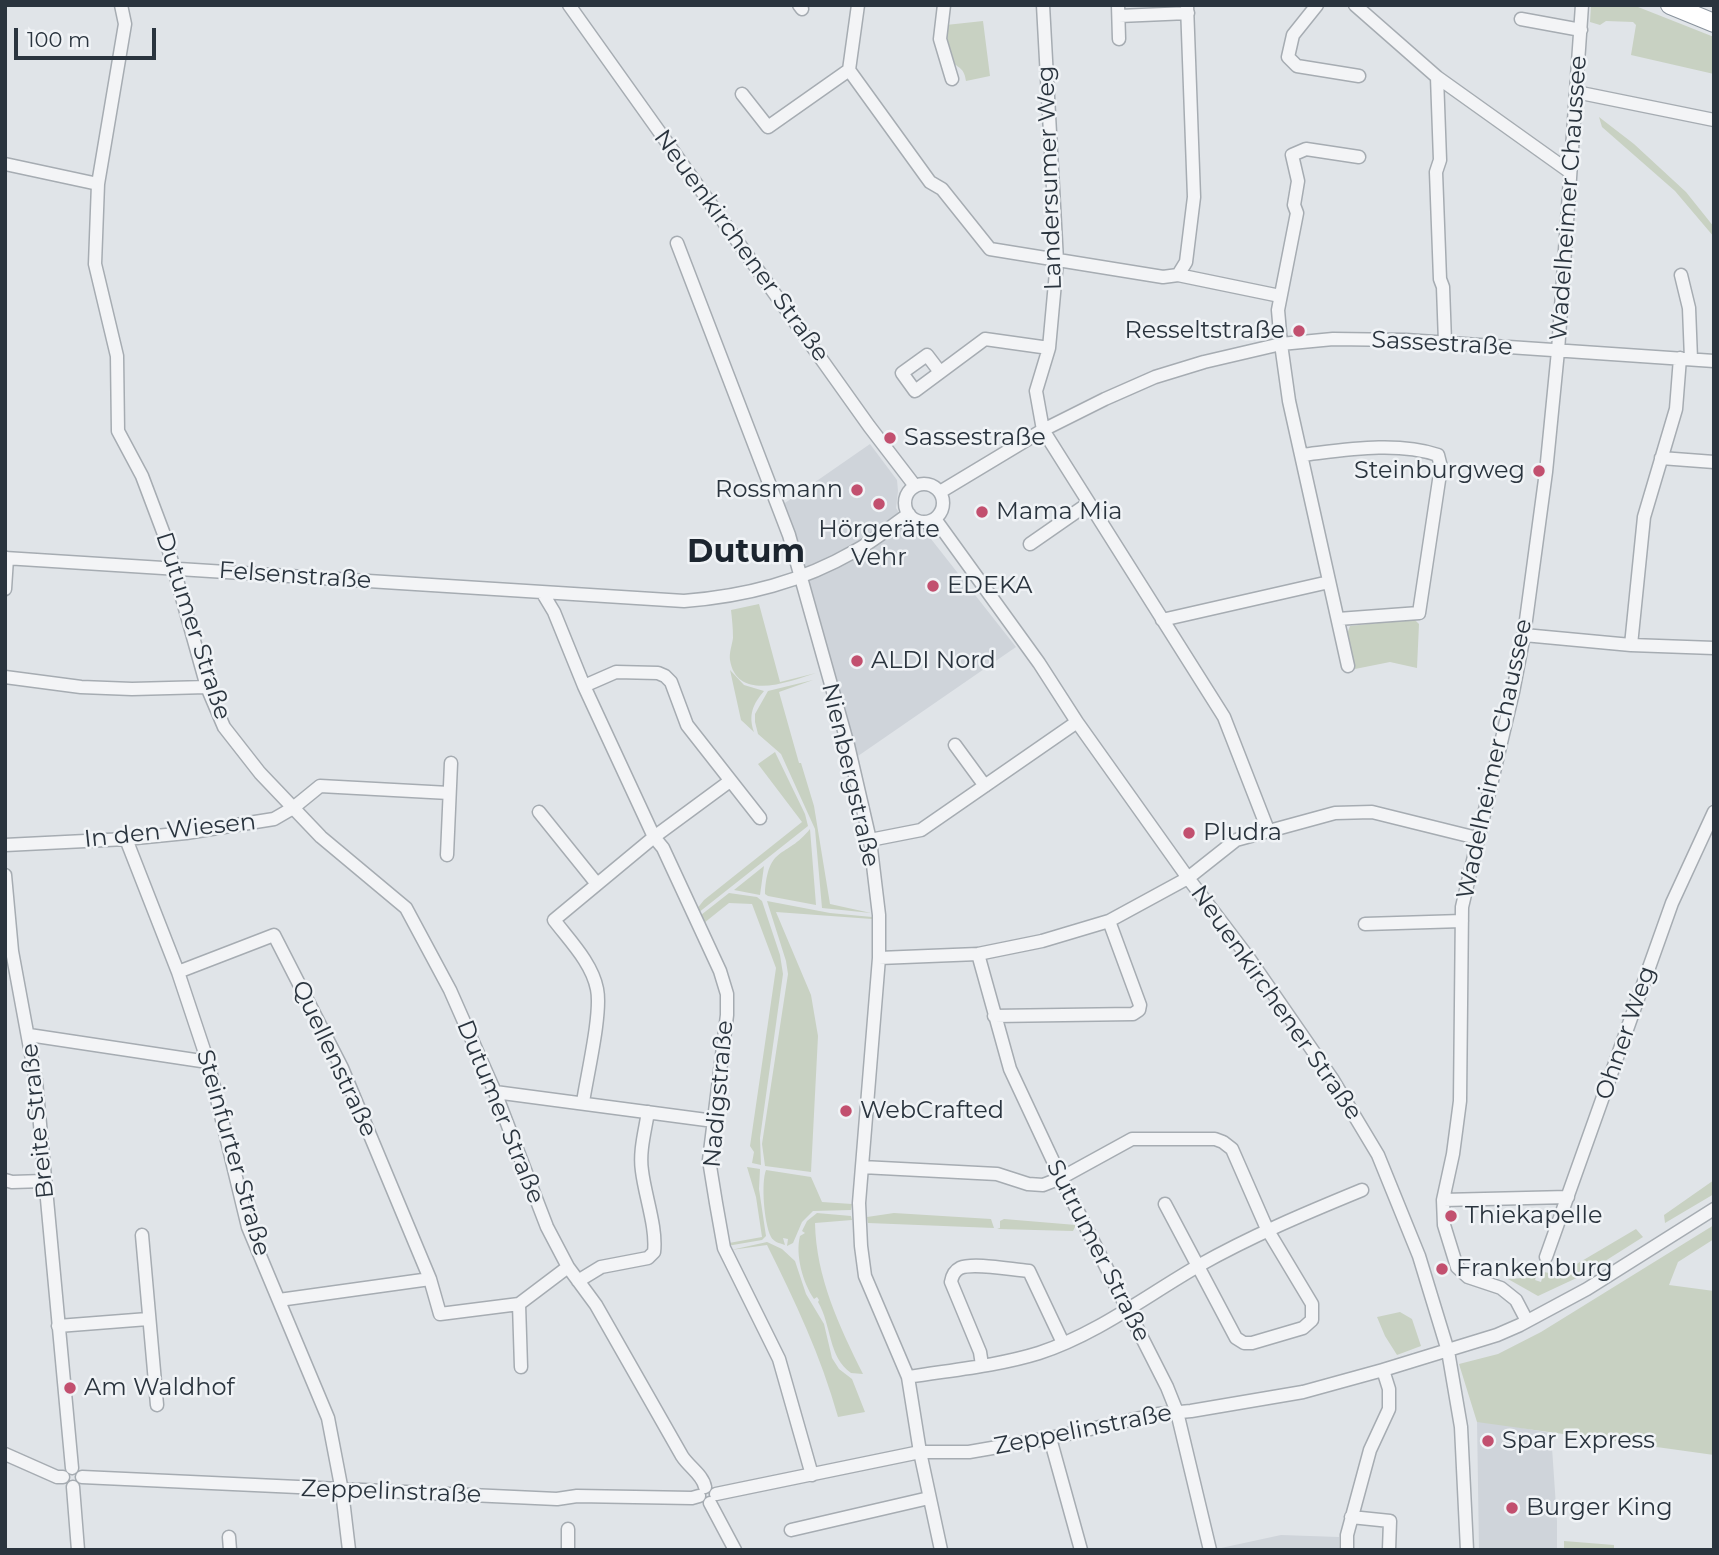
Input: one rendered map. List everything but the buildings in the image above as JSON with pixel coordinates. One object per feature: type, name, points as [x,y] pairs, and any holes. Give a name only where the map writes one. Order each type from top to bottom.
[{"type":"highway","points":[[1670,5],[1714,23]]},
{"type":"street","name":"Dutumer Straße","points":[[121,5],[125,24],[98,184],[95,264],[117,356],[118,431],[142,477],[165,537],[207,687],[224,727],[260,773],[321,836],[406,908],[450,990],[495,1091],[547,1227],[568,1267],[596,1305],[682,1456],[703,1479],[707,1495],[735,1550]]},
{"type":"street","name":"Neuenkirchener Straße","points":[[569,5],[869,426],[915,486]]},
{"type":"street","points":[[858,5],[849,70],[930,182],[942,189],[990,249],[1163,277],[1178,275],[1280,296]]},
{"type":"street","points":[[944,5],[940,39],[952,79]]},
{"type":"street","name":"Landersumer Weg","points":[[1043,5],[1057,261],[1049,348],[1037,391],[1043,430],[1224,717],[1268,830]]},
{"type":"street","points":[[1317,5],[1293,35],[1288,57],[1297,66],[1359,76]]},
{"type":"street","points":[[1355,5],[1437,77],[1570,172]]},
{"type":"street","name":"Wadelheimer Chaussee","points":[[1527,1321],[1516,1300],[1501,1288],[1468,1277],[1457,1267],[1444,1225],[1443,1200],[1460,1101],[1461,922],[1465,887],[1513,692],[1524,635],[1546,472],[1558,351],[1582,5]]},
{"type":"street","points":[[1119,39],[1119,10],[1187,9],[1194,197],[1186,262],[1178,275]]},
{"type":"street","name":"Wadelheimer Chaussee","points":[[1521,19],[1581,30]]},
{"type":"street","points":[[742,94],[768,127],[849,70]]},
{"type":"street","points":[[1437,77],[1440,160],[1436,172],[1445,342]]},
{"type":"street","points":[[1576,92],[1714,120]]},
{"type":"street","points":[[1348,666],[1289,401],[1278,310],[1297,213],[1294,205],[1297,181],[1292,155],[1306,149],[1359,158]]},
{"type":"street","points":[[5,164],[98,184]]},
{"type":"street","name":"Nienbergstraße","points":[[677,243],[789,534],[848,745],[870,840],[879,915],[879,958],[859,1203],[865,1276],[908,1377],[920,1452],[941,1550]]},
{"type":"street","points":[[1631,645],[1644,517],[1676,408],[1685,359],[1689,308],[1681,275]]},
{"type":"street","points":[[940,372],[985,339],[1049,348]]},
{"type":"street","name":"Sassestraße","points":[[940,492],[1043,430],[1155,377],[1281,344],[1333,339],[1445,342],[1558,351]]},
{"type":"street","points":[[1558,351],[1714,361]]},
{"type":"street","points":[[1302,455],[1362,448],[1424,450],[1438,455],[1441,467],[1419,613],[1338,619]]},
{"type":"street","points":[[1661,458],[1714,462]]},
{"type":"street","points":[[929,484],[940,492],[943,507],[935,519],[921,521],[909,514],[906,499],[915,486],[929,484]]},
{"type":"street","points":[[1030,544],[1089,503]]},
{"type":"street","name":"Felsenstraße","points":[[6,558],[684,601],[726,598],[768,589],[802,577],[856,551],[909,514]]},
{"type":"street","name":"Neuenkirchener Straße","points":[[935,519],[1040,663],[1077,722],[1326,1069],[1369,1139],[1419,1256],[1448,1351],[1461,1427],[1467,1550]]},
{"type":"street","points":[[5,589],[6,558]]},
{"type":"street","points":[[1162,620],[1329,582]]},
{"type":"street","name":"Nadigstraße","points":[[542,592],[554,612],[584,686],[720,971],[727,994],[727,1015],[709,1160],[724,1248],[779,1359],[812,1475]]},
{"type":"street","points":[[1524,635],[1631,645],[1714,648]]},
{"type":"street","points":[[584,686],[616,672],[657,673],[665,676],[671,681],[687,725],[760,818]]},
{"type":"street","points":[[5,677],[81,687],[207,687]]},
{"type":"street","points":[[870,840],[920,830],[1077,722]]},
{"type":"street","points":[[955,745],[985,786]]},
{"type":"street","points":[[446,855],[451,763]]},
{"type":"street","points":[[583,1102],[598,1010],[597,989],[586,962],[554,920],[654,836],[730,781]]},
{"type":"street","name":"In den Wiesen","points":[[5,845],[126,839],[274,819],[293,808],[320,786],[449,793]]},
{"type":"street","points":[[539,812],[597,884]]},
{"type":"street","points":[[879,958],[978,954],[1042,941],[1109,922],[1188,878],[1236,840],[1335,813],[1372,812],[1477,838]]},
{"type":"street","name":"Ohner Weg","points":[[1546,1257],[1672,903],[1714,812]]},
{"type":"street","name":"Steinfurter Straße","points":[[126,839],[178,972],[208,1062],[248,1227],[328,1418],[342,1491],[349,1550]]},
{"type":"street","name":"Breite Straße","points":[[5,875],[9,950],[29,1035],[36,1082],[78,1550]]},
{"type":"street","points":[[994,1016],[1133,1014],[1139,1010],[1140,1005],[1109,922]]},
{"type":"street","points":[[1365,924],[1461,922]]},
{"type":"street","name":"Quellenstraße","points":[[178,972],[274,935],[342,1068],[430,1279]]},
{"type":"street","name":"Sutrumer Straße","points":[[978,954],[1010,1069],[1060,1178],[1167,1387],[1177,1412],[1210,1550]]},
{"type":"street","points":[[29,1035],[208,1062]]},
{"type":"street","points":[[495,1091],[714,1121]]},
{"type":"street","points":[[578,1281],[601,1267],[648,1258],[654,1252],[656,1242],[647,1207],[640,1158],[648,1112]]},
{"type":"street","points":[[862,1167],[997,1174],[1028,1184],[1043,1185],[1132,1139],[1215,1139],[1232,1149],[1267,1229],[1312,1304],[1312,1320],[1303,1328],[1252,1343],[1244,1343],[1236,1338],[1196,1267],[1165,1204]]},
{"type":"street","points":[[5,1180],[44,1181]]},
{"type":"street","points":[[908,1377],[1038,1353],[1063,1343],[1128,1310],[1196,1267],[1267,1229],[1362,1189]]},
{"type":"street","points":[[1443,1200],[1568,1197]]},
{"type":"street","name":"Zeppelinstraße","points":[[5,1454],[57,1477],[557,1499],[577,1496],[692,1498],[920,1452],[969,1452],[1050,1438],[1158,1414],[1304,1392],[1383,1370],[1497,1335],[1527,1321],[1587,1289],[1714,1209]]},
{"type":"street","points":[[142,1235],[158,1405]]},
{"type":"street","points":[[982,1365],[980,1352],[951,1282],[952,1275],[959,1268],[969,1266],[1029,1271],[1063,1343]]},
{"type":"street","points":[[279,1300],[430,1279],[440,1314],[519,1304],[568,1267]]},
{"type":"street","points":[[519,1304],[521,1367]]},
{"type":"street","points":[[58,1326],[148,1319]]},
{"type":"street","points":[[1347,1550],[1351,1517],[1370,1450],[1389,1409],[1389,1389],[1383,1370]]},
{"type":"street","points":[[1050,1438],[1081,1550]]},
{"type":"street","points":[[791,1530],[929,1498]]},
{"type":"street","points":[[1351,1517],[1390,1521],[1389,1550]]},
{"type":"street","points":[[568,1529],[568,1550]]},
{"type":"shaded area","points":[[870,444],[897,480],[896,508],[905,522],[920,525],[1016,647],[858,756],[782,505]]},
{"type":"shaded area","points":[[1477,1420],[1551,1433],[1557,1550],[1479,1550]]},
{"type":"shaded area","points":[[1281,1535],[1339,1537],[1339,1550],[1221,1548]]},
{"type":"green space","points":[[1591,5],[1633,5],[1714,37],[1714,74],[1631,55],[1636,25],[1633,22],[1606,21],[1600,25],[1590,22]]},
{"type":"green space","points":[[983,21],[990,76],[966,81],[964,72],[953,62],[947,51],[946,25]]},
{"type":"green space","points":[[1599,117],[1634,144],[1686,192],[1714,227],[1714,237],[1675,191],[1602,127]]},
{"type":"green space","points":[[759,604],[780,682],[816,673],[766,686],[743,681],[735,673],[730,660],[733,638],[731,610]]},
{"type":"green space","points":[[1414,619],[1419,624],[1417,668],[1390,662],[1355,669],[1347,634],[1350,626]]},
{"type":"green space","points":[[730,670],[744,685],[764,691],[753,710],[751,720],[754,732],[741,720]]},
{"type":"green space","points":[[813,680],[779,692],[814,806],[830,904],[871,913],[822,908],[815,829],[781,754],[758,734],[755,722],[755,714],[768,691]]},
{"type":"green space","points":[[775,752],[805,814],[808,826],[698,913],[696,910],[704,900],[802,822],[758,764]]},
{"type":"green space","points":[[810,829],[816,905],[768,896],[765,894],[767,878],[774,859]]},
{"type":"green space","points":[[764,866],[760,895],[734,890]]},
{"type":"green space","points":[[729,893],[757,897],[762,901],[780,955],[783,974],[760,1138],[761,1165],[752,1163],[754,1152],[750,1146],[776,968],[752,904],[729,903],[704,923],[701,915]]},
{"type":"green space","points":[[767,901],[830,913],[872,917],[776,912],[811,995],[818,1036],[811,1172],[765,1166],[762,1144],[788,974]]},
{"type":"green space","points":[[747,1167],[760,1169],[759,1189],[766,1236],[762,1240],[727,1246],[729,1243],[762,1237],[756,1197]]},
{"type":"green space","points":[[766,1170],[811,1177],[822,1202],[852,1204],[851,1210],[813,1211],[802,1222],[793,1243],[787,1246],[788,1239],[783,1238],[785,1245],[777,1242],[771,1237],[765,1213]]},
{"type":"green space","points":[[1714,1180],[1714,1194],[1665,1223],[1664,1215]]},
{"type":"green space","points":[[817,1213],[851,1216],[852,1220],[815,1223],[816,1243],[830,1301],[863,1374],[851,1373],[838,1359],[819,1300],[817,1297],[814,1299],[803,1277],[799,1252],[800,1236],[805,1233],[802,1231],[807,1221]]},
{"type":"green space","points":[[894,1213],[991,1219],[994,1228],[868,1223],[867,1217]]},
{"type":"green space","points":[[1004,1219],[1076,1225],[1073,1231],[997,1229],[1000,1228],[1000,1221]]},
{"type":"green space","points":[[1714,1225],[1714,1239],[1678,1262],[1669,1285],[1714,1291],[1714,1455],[1477,1422],[1459,1364],[1498,1354],[1541,1332]]},
{"type":"green space","points":[[1636,1229],[1643,1237],[1583,1275],[1538,1296],[1508,1279],[1536,1277],[1535,1280],[1541,1282],[1544,1272],[1558,1275]]},
{"type":"green space","points":[[767,1242],[782,1249],[795,1261],[806,1294],[824,1324],[832,1358],[839,1369],[852,1379],[865,1412],[838,1417],[807,1329],[767,1245],[731,1250]]},
{"type":"green space","points":[[1400,1312],[1412,1319],[1421,1346],[1397,1355],[1377,1317]]},
{"type":"green space","points":[[1564,1541],[1614,1545],[1614,1550],[1564,1550]]},
{"type":"place","name":"Resseltstraße","points":[[1299,331]]},
{"type":"place","name":"Sassestraße","points":[[890,438]]},
{"type":"place","name":"Steinburgweg","points":[[1539,471]]},
{"type":"place","name":"Rossmann","points":[[857,490]]},
{"type":"place","name":"Hörgeräte Vehr","points":[[879,504]]},
{"type":"place","name":"Mama Mia","points":[[982,512]]},
{"type":"place","name":"EDEKA","points":[[933,586]]},
{"type":"place","name":"ALDI Nord","points":[[857,661]]},
{"type":"place","name":"Pludra","points":[[1189,833]]},
{"type":"place","name":"WebCrafted","points":[[846,1111]]},
{"type":"place","name":"Thiekapelle","points":[[1451,1216]]},
{"type":"place","name":"Frankenburg","points":[[1442,1269]]},
{"type":"place","name":"Am Waldhof","points":[[70,1388]]},
{"type":"place","name":"Spar Express","points":[[1488,1441]]},
{"type":"place","name":"Burger King","points":[[1512,1508]]},
{"type":"district","name":"Dutum","points":[[746,553]]}]
